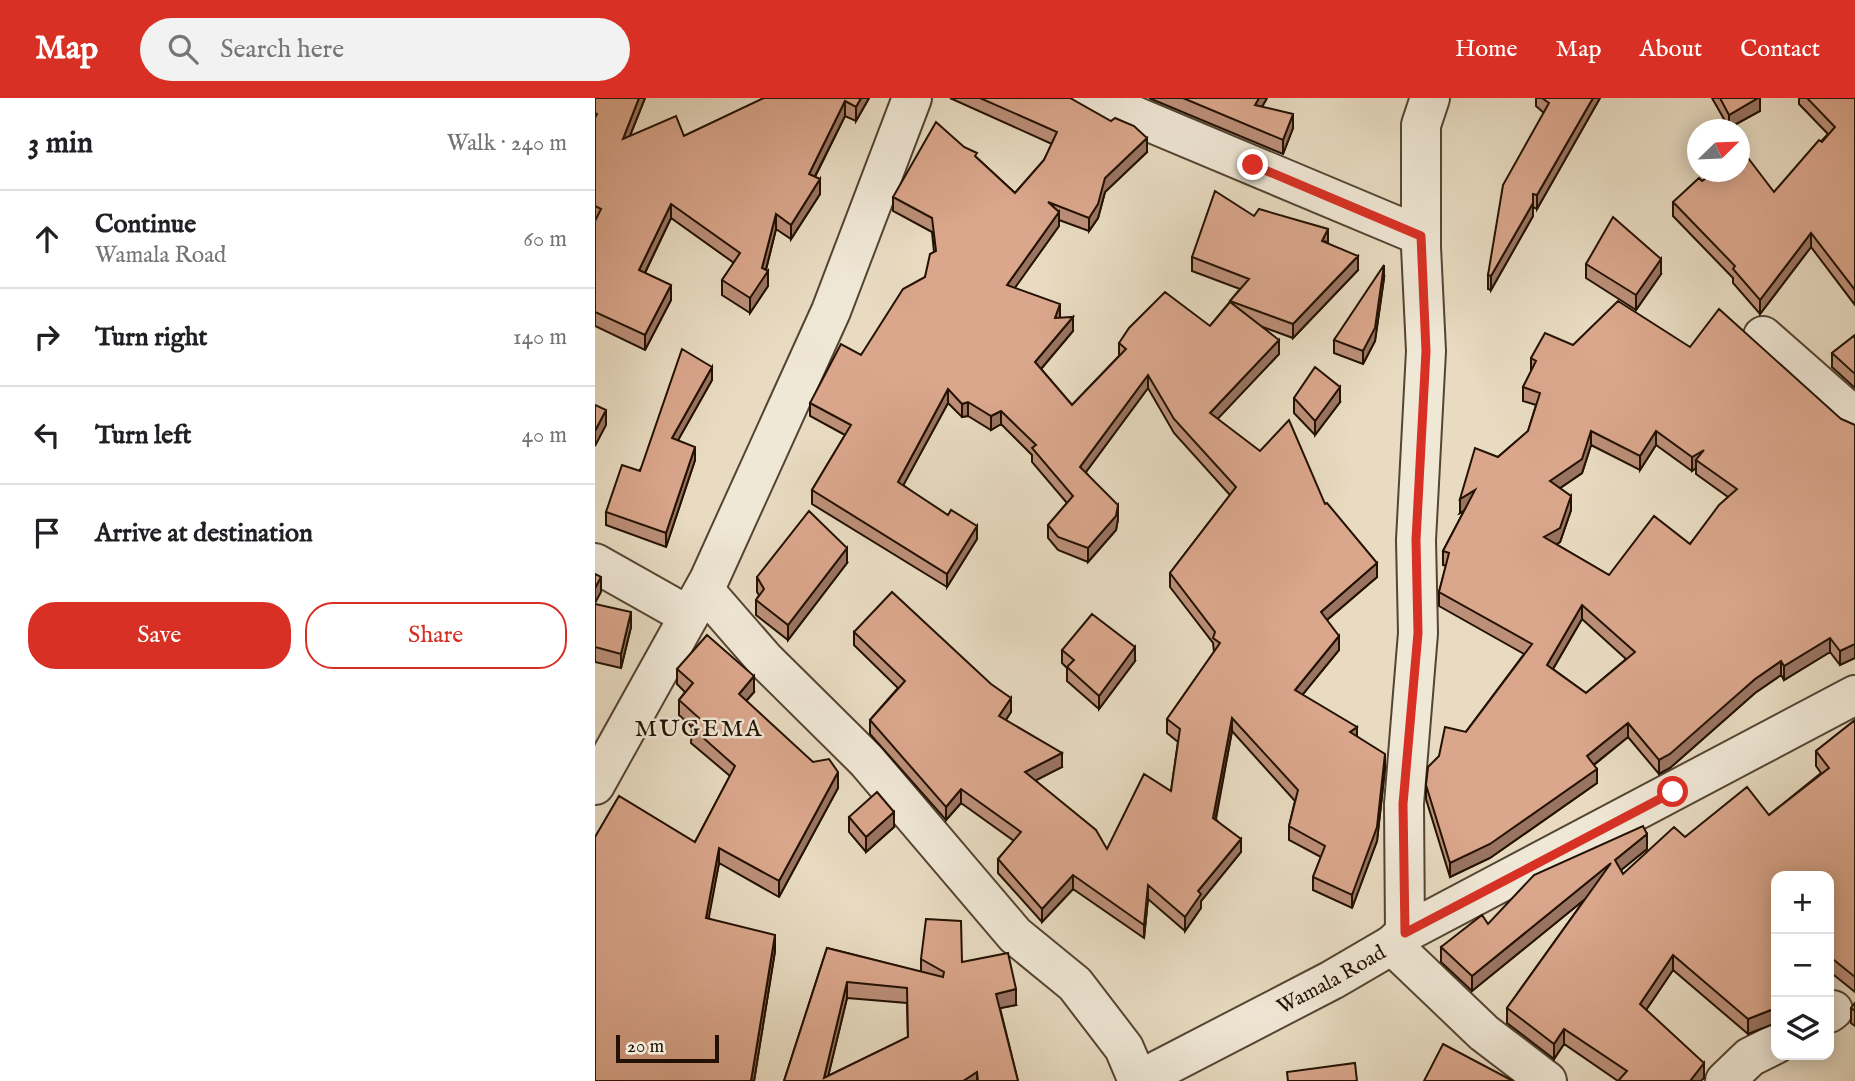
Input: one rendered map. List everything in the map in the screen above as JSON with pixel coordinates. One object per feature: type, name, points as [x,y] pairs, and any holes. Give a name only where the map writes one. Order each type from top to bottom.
[{"type":"street","points":[[595,785],[696,603],[831,311],[912,98]]},
{"type":"street","points":[[1092,98],[1421,236]]},
{"type":"street","points":[[1430,98],[1421,125],[1421,236],[1426,351],[1416,540],[1418,633],[1403,804],[1399,939],[1484,1033],[1548,1081]]},
{"type":"street","points":[[1763,336],[1855,417]]},
{"type":"street","points":[[595,563],[696,603],[765,660],[866,760],[1015,934],[1076,984],[1125,1048],[1138,1081]]},
{"type":"street","name":"Wamala Road","points":[[1138,1081],[1855,695]]},
{"type":"street","points":[[1725,1081],[1750,1057],[1771,1046]]},
{"type":"building","points":[[595,98],[639,98],[623,139],[676,116],[684,136],[764,98],[861,98],[856,107],[845,101],[809,174],[820,179],[791,225],[776,214],[762,268],[768,271],[750,298],[722,280],[740,253],[671,204],[639,270],[671,285],[645,335],[595,312],[595,221],[601,209],[595,206]]},
{"type":"building","points":[[980,98],[1070,98],[1111,121],[1115,118],[1134,126],[1147,138],[1105,178],[1098,204],[1089,218],[1048,202],[1059,212],[1007,285],[1060,304],[1055,318],[1073,317],[1035,362],[1072,405],[1126,349],[1119,343],[1129,328],[1165,292],[1210,326],[1230,302],[1279,340],[1210,413],[1260,451],[1289,420],[1325,504],[1327,503],[1377,563],[1321,612],[1339,636],[1295,690],[1357,727],[1350,732],[1385,754],[1377,827],[1352,895],[1313,877],[1325,846],[1289,826],[1298,790],[1232,718],[1213,818],[1241,839],[1198,891],[1201,894],[1185,917],[1148,885],[1144,925],[1073,875],[1042,909],[998,859],[1021,832],[961,789],[946,807],[870,720],[905,681],[854,632],[892,592],[991,684],[1011,698],[999,716],[1062,753],[1025,772],[1096,830],[1107,849],[1144,774],[1171,791],[1180,729],[1167,719],[1220,643],[1213,638],[1215,632],[1170,573],[1236,487],[1174,419],[1148,375],[1080,467],[1118,505],[1116,516],[1088,548],[1058,537],[1048,525],[1073,496],[1032,448],[1036,445],[1001,411],[991,416],[968,402],[962,404],[948,389],[898,482],[948,515],[951,510],[977,526],[947,574],[812,490],[851,425],[810,403],[841,344],[861,355],[903,289],[925,277],[930,254],[936,251],[932,218],[893,197],[936,122],[964,147],[977,153],[975,156],[1015,193],[1044,160],[1057,132]]},
{"type":"building","points":[[1183,98],[1259,98],[1255,105],[1293,114],[1283,140]]},
{"type":"building","points":[[1542,98],[1593,98],[1537,195],[1533,194],[1533,203],[1491,276],[1488,275],[1503,185],[1549,103]]},
{"type":"building","points":[[1720,98],[1758,98],[1729,115]]},
{"type":"building","points":[[1807,98],[1855,98],[1855,290],[1811,233],[1760,300],[1733,269],[1735,266],[1673,202],[1695,182],[1750,182],[1750,160],[1774,192],[1819,140],[1822,142],[1835,127]]},
{"type":"building","points":[[1215,191],[1254,216],[1259,209],[1328,229],[1322,241],[1358,256],[1293,324],[1230,301],[1249,279],[1192,257]]},
{"type":"building","points":[[1613,217],[1661,259],[1636,295],[1586,264]]},
{"type":"building","points":[[1384,265],[1375,328],[1363,351],[1334,340]]},
{"type":"building","points":[[1618,301],[1690,347],[1719,309],[1841,419],[1855,425],[1855,644],[1840,651],[1830,638],[1784,666],[1781,661],[1755,679],[1670,754],[1659,760],[1628,723],[1587,756],[1597,769],[1490,844],[1450,863],[1426,785],[1428,767],[1439,756],[1445,727],[1466,732],[1532,644],[1439,592],[1449,553],[1443,551],[1475,490],[1460,499],[1475,448],[1498,457],[1528,431],[1540,393],[1523,387],[1536,361],[1531,358],[1545,333],[1573,345]],"holes":[[[1591,431],[1640,456],[1656,431],[1692,457],[1704,450],[1696,460],[1737,489],[1719,505],[1690,544],[1654,516],[1609,575],[1544,537],[1560,528],[1571,496],[1550,481],[1582,459]],[[1582,605],[1635,652],[1586,693],[1547,665]]]},
{"type":"building","points":[[1855,335],[1855,374],[1832,353]]},
{"type":"building","points":[[682,349],[712,367],[672,438],[695,447],[666,533],[606,512],[622,465],[640,471]]},
{"type":"building","points":[[1315,367],[1340,387],[1315,421],[1294,398]]},
{"type":"building","points":[[595,405],[606,410],[595,431]]},
{"type":"building","points":[[809,511],[847,548],[788,625],[756,600],[764,589],[757,577]]},
{"type":"building","points":[[595,574],[601,577],[595,588]]},
{"type":"building","points":[[595,604],[631,612],[621,654],[595,647]]},
{"type":"building","points":[[1092,614],[1135,647],[1099,696],[1067,667],[1074,660],[1062,650]]},
{"type":"building","points":[[707,635],[754,676],[739,694],[813,762],[829,759],[838,772],[779,881],[719,848],[706,918],[775,935],[751,1081],[595,1081],[595,837],[619,796],[695,842],[735,766],[691,727],[699,718],[679,700],[693,683],[677,669]]},
{"type":"building","points":[[1855,720],[1855,977],[1834,960],[1834,871],[1771,871],[1771,1010],[1748,1019],[1673,955],[1640,1004],[1704,1063],[1690,1081],[1618,1081],[1627,1071],[1564,1029],[1554,1044],[1507,1008],[1611,863],[1472,976],[1441,947],[1482,915],[1488,924],[1534,875],[1643,826],[1647,834],[1615,860],[1623,874],[1674,827],[1685,837],[1747,787],[1769,815],[1829,768],[1816,751]]},
{"type":"building","points":[[877,792],[894,812],[866,837],[849,817]]},
{"type":"building","points":[[926,919],[961,921],[962,962],[1008,953],[1016,989],[996,994],[1018,1081],[978,1081],[977,1072],[963,1081],[784,1081],[827,948],[943,977],[944,972],[921,959]],"holes":[[[847,982],[907,988],[908,1037],[824,1078]]]},
{"type":"building","points":[[1443,1044],[1513,1081],[1424,1081]]},
{"type":"building","points":[[1355,1063],[1357,1081],[1288,1081],[1287,1072]]},
{"type":"district","name":"MUGEMA","points":[[699,728]]},
{"type":"route","points":[[1253,165],[1421,236],[1426,351],[1416,540],[1418,633],[1403,804],[1405,933],[1673,792]]}]
